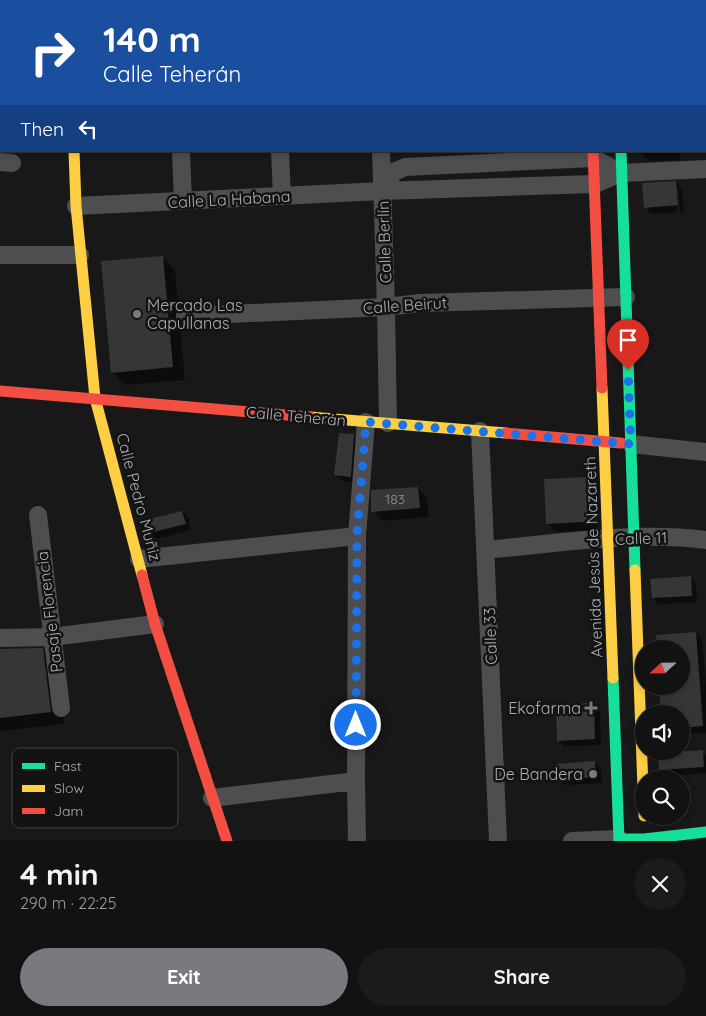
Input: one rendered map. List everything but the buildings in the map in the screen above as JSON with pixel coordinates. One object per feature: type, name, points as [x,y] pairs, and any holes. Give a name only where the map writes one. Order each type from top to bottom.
[{"type":"street","name":"Calle Pedro Muñiz","points":[[74,152],[80,255],[95,398],[155,624],[227,841]]},
{"type":"street","points":[[181,152],[182,201]]},
{"type":"street","points":[[280,152],[282,196]]},
{"type":"street","name":"Calle Berlín","points":[[380,152],[388,423]]},
{"type":"street","points":[[621,152],[642,770]]},
{"type":"street","points":[[382,191],[394,172],[405,167],[490,157],[593,155],[621,173]]},
{"type":"street","name":"Avenida Jesús de Nazareth","points":[[593,155],[619,840]]},
{"type":"street","points":[[490,157],[491,187]]},
{"type":"street","name":"Calle La Habana","points":[[76,206],[382,191],[594,184],[621,173],[706,169]]},
{"type":"street","points":[[0,255],[80,255]]},
{"type":"street","name":"Calle Beirut","points":[[185,316],[386,307],[420,303],[626,297]]},
{"type":"street","name":"Calle Teherán","points":[[0,391],[388,423],[706,452]]},
{"type":"street","points":[[357,841],[357,536],[366,422]]},
{"type":"street","name":"Calle 33","points":[[480,431],[498,841]]},
{"type":"street","name":"Pasaje Florencia","points":[[38,515],[61,708]]},
{"type":"street","points":[[139,559],[357,536]]},
{"type":"street","name":"Calle 11","points":[[486,550],[609,539],[679,537],[706,540]]},
{"type":"street","points":[[0,638],[52,637],[155,624]]},
{"type":"street","points":[[212,798],[356,781]]},
{"type":"street","points":[[644,825],[645,840]]},
{"type":"street","points":[[572,841],[645,840],[706,832]]},
{"type":"traffic: fast","points":[[621,152],[635,570]]},
{"type":"traffic: fast","points":[[613,678],[619,841]]},
{"type":"traffic: fast","points":[[619,839],[644,839],[706,832]]},
{"type":"traffic: slow","points":[[74,152],[76,206],[95,398],[142,575]]},
{"type":"traffic: slow","points":[[602,388],[613,678]]},
{"type":"traffic: slow","points":[[310,417],[506,433]]},
{"type":"traffic: slow","points":[[635,570],[642,770]]},
{"type":"traffic: jam","points":[[593,152],[602,388]]},
{"type":"traffic: jam","points":[[0,391],[310,417]]},
{"type":"traffic: jam","points":[[506,433],[621,443]]},
{"type":"traffic: jam","points":[[142,575],[155,624],[227,841]]},
{"type":"place","name":"Mercado Las Capullanas","points":[[137,314]]},
{"type":"place","name":"Ekofarma","points":[[591,708]]},
{"type":"place","name":"De Bandera","points":[[593,774]]},
{"type":"route","points":[[356,725],[357,536],[366,422],[631,444],[628,370]]}]
